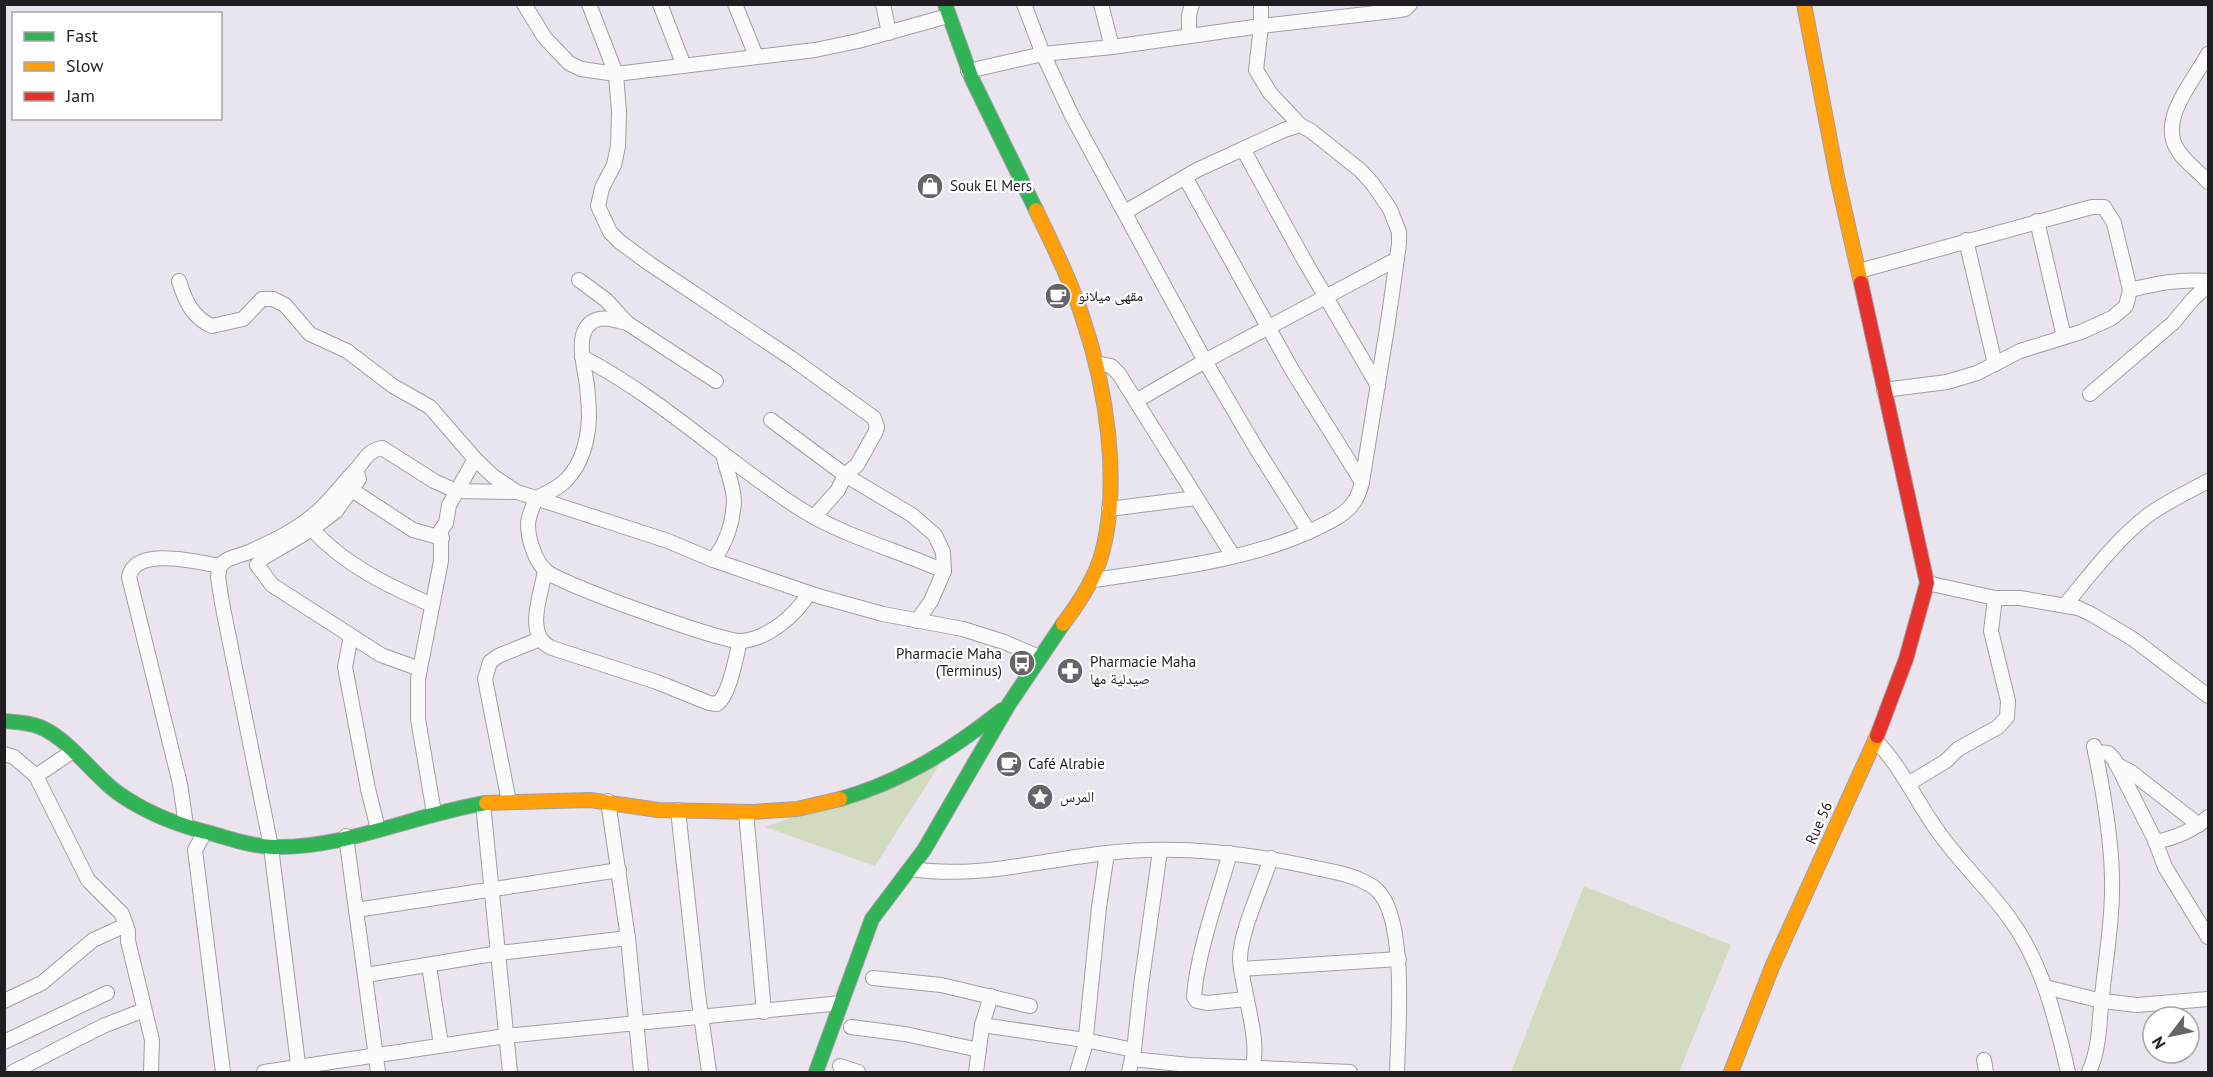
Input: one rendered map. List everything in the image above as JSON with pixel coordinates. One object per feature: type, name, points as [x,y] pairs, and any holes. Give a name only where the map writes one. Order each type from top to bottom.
[{"type":"street","points":[[524,4],[545,38],[569,63],[581,69],[616,74],[823,48],[889,33],[946,10],[987,116],[1055,249],[1086,322],[1096,363],[1107,442],[1109,508],[1106,539],[1093,580],[1039,657],[911,869],[880,905],[872,919],[816,1072]]},
{"type":"street","points":[[590,4],[616,74],[618,146],[612,170],[598,200],[603,220],[620,242],[831,386],[874,418],[877,427],[857,465],[844,475],[838,490],[814,517]]},
{"type":"street","points":[[660,4],[684,66]]},
{"type":"street","points":[[735,4],[756,56]]},
{"type":"street","points":[[883,4],[889,33]]},
{"type":"street","points":[[1024,4],[1043,54],[1072,116],[1206,361],[1256,448],[1309,532]]},
{"type":"street","points":[[1101,4],[1112,47]]},
{"type":"street","points":[[1189,36],[1189,15],[1192,4]]},
{"type":"street","points":[[1093,580],[1233,556],[1273,546],[1309,532],[1349,508],[1358,496],[1378,386],[1397,259],[1399,244],[1396,221],[1382,195],[1360,170],[1300,125],[1270,93],[1258,75],[1256,62],[1261,26],[1261,4]]},
{"type":"street","points":[[1326,4],[1327,19]]},
{"type":"street","points":[[968,71],[1043,54],[1394,11],[1405,9],[1410,4]]},
{"type":"street","points":[[1804,4],[1837,177],[1927,583],[1995,598],[2020,598],[2065,605],[2091,614],[2123,633],[2208,696]]},
{"type":"street","points":[[2208,54],[2176,111],[2172,135],[2177,150],[2208,182]]},
{"type":"street","points":[[1125,212],[1185,177],[1284,130],[1300,125]]},
{"type":"street","points":[[1243,149],[1325,297],[1378,386]]},
{"type":"street","points":[[1185,177],[1311,402],[1362,482]]},
{"type":"street","points":[[1859,271],[2037,221],[2092,207],[2104,207],[2114,223],[2130,290],[2126,306],[2112,318],[2020,351],[1977,373],[1947,382],[1884,390]]},
{"type":"street","points":[[2037,221],[2064,337]]},
{"type":"street","points":[[1966,240],[1995,364]]},
{"type":"street","points":[[1136,401],[1397,259]]},
{"type":"street","points":[[579,279],[606,300],[627,323],[716,381]]},
{"type":"street","points":[[2130,290],[2164,281],[2184,279],[2208,283]]},
{"type":"street","points":[[179,281],[185,299],[193,312],[212,326],[243,319],[258,302],[265,298],[279,301],[290,310],[310,334],[347,351],[393,386],[430,407],[475,459],[494,477],[517,492],[657,537],[713,560],[809,593],[883,614],[976,633],[1039,657]]},
{"type":"street","points":[[2090,393],[2166,329],[2208,283]]},
{"type":"street","points":[[627,323],[599,319],[586,328],[583,335],[582,357],[589,417],[584,446],[576,467],[567,479],[560,486],[536,498],[528,523],[530,537],[544,570],[566,583],[675,622],[740,641],[757,637],[785,620],[809,593]]},
{"type":"street","points":[[582,357],[653,399],[723,454],[814,517],[837,529],[944,571]]},
{"type":"street","points":[[1096,363],[1111,366],[1119,374],[1233,556]]},
{"type":"street","points":[[771,420],[844,475],[912,514],[935,535],[944,552],[944,571],[932,601],[917,621]]},
{"type":"street","points":[[298,1070],[271,847],[222,603],[218,577],[220,566],[229,559],[294,530],[319,510],[369,453],[382,448],[434,481],[456,491],[517,492]]},
{"type":"street","points":[[713,560],[723,548],[730,526],[734,500],[723,454]]},
{"type":"street","points":[[434,813],[418,719],[417,694],[441,561],[441,530],[446,523],[449,505],[475,459]]},
{"type":"street","points":[[356,470],[359,479],[336,511],[312,529],[263,558],[257,565],[272,585],[351,636],[381,655],[420,669]]},
{"type":"street","points":[[2065,605],[2139,523],[2150,514],[2208,481]]},
{"type":"street","points":[[352,490],[413,530],[442,538]]},
{"type":"street","points":[[1109,508],[1196,498]]},
{"type":"street","points":[[312,529],[324,542],[372,576],[432,606]]},
{"type":"street","points":[[186,825],[180,784],[129,575],[133,566],[138,562],[152,558],[220,566]]},
{"type":"street","points":[[544,570],[536,621],[540,639],[552,648],[657,682],[713,704],[720,702],[725,696],[740,641]]},
{"type":"street","name":"Rue 56","points":[[1731,1072],[1772,968],[1875,740],[1906,659],[1927,583]]},
{"type":"street","points":[[1908,784],[1946,761],[1958,749],[1998,728],[2007,717],[2008,701],[1991,631],[1995,598]]},
{"type":"street","points":[[351,636],[345,667],[368,789],[378,829]]},
{"type":"street","points":[[509,802],[485,679],[490,662],[498,656],[540,639]]},
{"type":"street","points":[[4,721],[36,724],[52,732],[115,791],[148,810],[205,832],[271,847],[301,845],[346,836],[434,813],[483,804],[541,800],[608,801],[641,808],[746,812],[797,809],[828,803],[888,782],[951,747],[1011,702]]},
{"type":"street","points":[[1875,740],[1891,756],[1939,834],[2012,920],[2045,987],[2056,1018],[2068,1072]]},
{"type":"street","points":[[2089,1072],[2094,1062],[2100,1031],[2111,916],[2112,879],[2110,838],[2094,749],[2108,753],[2116,764],[2165,867],[2208,937]]},
{"type":"street","points":[[36,776],[73,751]]},
{"type":"street","points":[[4,754],[14,758],[36,776],[88,880],[122,914],[152,1040],[151,1072]]},
{"type":"street","points":[[2116,764],[2204,821],[2172,838],[2155,842]]},
{"type":"street","points":[[608,801],[628,939],[641,1072]]},
{"type":"street","points":[[483,804],[510,1072]]},
{"type":"street","points":[[678,810],[709,1072]]},
{"type":"street","points":[[746,812],[764,1011]]},
{"type":"street","points":[[205,832],[195,850],[223,1072]]},
{"type":"street","points":[[346,836],[378,1072]]},
{"type":"street","points":[[911,869],[980,872],[1107,853],[1192,850],[1271,858],[1347,874],[1377,889],[1388,910],[1397,942],[1399,959],[1397,1072]]},
{"type":"street","points":[[1132,1061],[1160,851]]},
{"type":"street","points":[[1077,1072],[1085,1040],[1107,853]]},
{"type":"street","points":[[1230,853],[1207,936],[1194,997],[1197,1001],[1207,1003],[1246,999]]},
{"type":"street","points":[[1251,1070],[1255,1050],[1241,969],[1241,945],[1271,858]]},
{"type":"street","points":[[356,910],[619,870]]},
{"type":"street","points":[[4,1001],[42,983],[93,940],[126,925]]},
{"type":"street","points":[[366,975],[499,953],[628,939]]},
{"type":"street","points":[[1241,969],[1399,959]]},
{"type":"street","points":[[429,965],[441,1045]]},
{"type":"street","points":[[873,978],[941,985],[1030,1006]]},
{"type":"street","points":[[2045,987],[2102,1001],[2137,1005],[2208,999]]},
{"type":"street","points":[[4,1042],[107,993]]},
{"type":"street","points":[[976,1072],[982,1025],[991,996]]},
{"type":"street","points":[[264,1072],[298,1070],[506,1036],[841,1003]]},
{"type":"street","points":[[13,1072],[102,1026],[144,1010]]},
{"type":"street","points":[[982,1025],[1085,1040],[1132,1061],[1251,1070],[1350,1072]]},
{"type":"street","points":[[851,1027],[905,1034],[979,1050]]},
{"type":"street","points":[[840,1066],[858,1072]]},
{"type":"green space","points":[[941,762],[875,866],[765,827]]},
{"type":"green space","points":[[1584,886],[1731,945],[1679,1072],[1511,1072]]},
{"type":"traffic: fast","points":[[945,4],[972,79],[1036,210]]},
{"type":"traffic: fast","points":[[816,1072],[872,919],[924,850],[1009,704],[1063,624]]},
{"type":"traffic: fast","points":[[840,799],[884,783],[926,763],[965,738],[1002,710]]},
{"type":"traffic: fast","points":[[4,721],[31,724],[52,733],[115,791],[146,810],[188,827],[257,845],[273,847],[327,843],[486,803]]},
{"type":"traffic: slow","points":[[1804,4],[1837,177],[1861,283]]},
{"type":"traffic: slow","points":[[1036,210],[1073,291],[1083,319],[1098,374],[1108,435],[1110,496],[1108,525],[1102,553],[1086,590],[1063,624]]},
{"type":"traffic: slow","points":[[1731,1072],[1772,967],[1877,736]]},
{"type":"traffic: slow","points":[[486,803],[590,800],[658,810],[752,812],[797,809],[840,799]]},
{"type":"traffic: jam","points":[[1861,283],[1927,583],[1906,659],[1877,736]]},
{"type":"place","name":"Souk El Mers","points":[[930,186]]},
{"type":"place","name":"مقهى ميلانو","points":[[1058,296]]},
{"type":"place","name":"Pharmacie Maha (Terminus)","points":[[1022,663]]},
{"type":"place","name":"Pharmacie Maha صيدلية مها","points":[[1070,671]]},
{"type":"place","name":"Café Alrabie","points":[[1009,764]]},
{"type":"place","name":"المرس","points":[[1040,797]]}]
